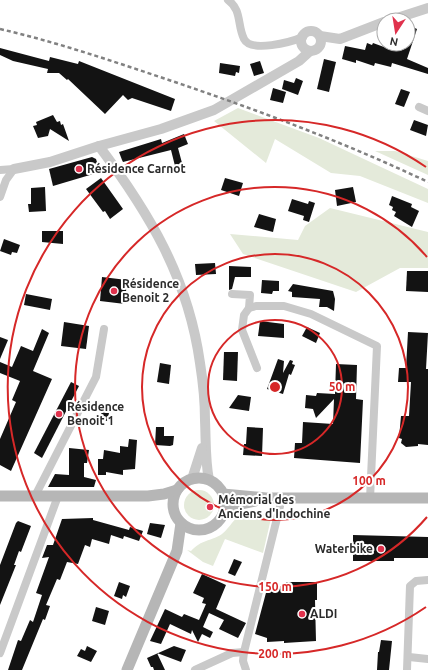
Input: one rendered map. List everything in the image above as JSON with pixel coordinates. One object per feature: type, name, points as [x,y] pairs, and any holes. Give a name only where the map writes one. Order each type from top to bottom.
[{"type":"main road","points":[[0,496],[148,496],[164,494],[177,490],[186,482],[192,479],[200,478],[209,480],[215,484],[222,494],[225,510],[221,519],[215,525],[207,529],[196,531],[187,528],[181,523],[174,512],[160,501],[148,496]]},
{"type":"main road","points":[[174,512],[173,502],[177,490]]},
{"type":"main road","points":[[222,494],[266,498],[428,498]]},
{"type":"main road","points":[[225,510],[236,505],[266,498]]},
{"type":"main road","points":[[127,670],[177,551],[181,523]]},
{"type":"main road","points":[[177,551],[196,531]]},
{"type":"street","points":[[234,2],[238,11],[244,38],[249,44],[258,46],[292,42],[304,47],[318,49],[320,40]]},
{"type":"street","points":[[416,12],[428,8]]},
{"type":"street","points":[[320,40],[340,39],[376,25]]},
{"type":"street","points":[[0,170],[14,169],[50,162],[104,144],[161,129],[214,110],[304,47],[307,33],[313,32],[320,40]]},
{"type":"street","points":[[419,107],[428,111]]},
{"type":"street","points":[[104,144],[161,239],[184,294],[200,362],[205,422],[204,440],[209,480]]},
{"type":"street","points":[[0,197],[2,184],[14,169]]},
{"type":"street","points":[[232,294],[250,295],[249,308],[244,315],[242,330],[257,368]]},
{"type":"street","points":[[249,308],[256,306],[284,306],[312,314],[377,346],[370,499]]},
{"type":"street","points":[[35,496],[96,377],[104,329]]},
{"type":"street","points":[[192,479],[204,440]]},
{"type":"street","points":[[0,652],[58,496]]},
{"type":"street","points":[[246,670],[243,661],[244,652],[282,498]]},
{"type":"street","points":[[408,670],[410,586],[416,581],[428,580]]},
{"type":"street","points":[[195,670],[232,653],[244,652]]},
{"type":"street","points":[[409,657],[428,659]]},
{"type":"green space","points":[[238,108],[319,138],[428,189],[428,203],[360,176],[331,173],[275,139],[266,163],[214,121]]},
{"type":"green space","points":[[375,151],[395,151],[428,161],[428,175]]},
{"type":"green space","points":[[330,208],[428,232],[428,268],[400,268],[356,292],[243,254],[230,234],[298,240],[305,226]]},
{"type":"green space","points":[[199,490],[210,494],[214,505],[210,516],[199,520],[188,516],[184,505],[188,494]]},
{"type":"green space","points":[[245,514],[272,514],[263,553],[225,539],[213,566],[203,562],[187,550],[191,551],[202,542],[218,537],[238,517]]},
{"type":"building","points":[[367,43],[372,45],[373,43],[376,44],[376,52],[409,52],[407,59],[428,68],[428,74],[392,63],[391,67],[375,63],[374,66],[356,60],[356,63],[342,59],[345,46],[365,50]]},
{"type":"building","points":[[0,48],[49,61],[50,57],[78,64],[79,61],[175,99],[171,111],[132,98],[128,100],[123,95],[105,114],[68,79],[67,80],[59,73],[47,73],[48,69],[13,61],[0,55]]},
{"type":"building","points":[[324,59],[336,62],[329,92],[317,89]]},
{"type":"building","points":[[260,61],[264,73],[254,76],[250,64]]},
{"type":"building","points":[[220,63],[240,66],[239,73],[236,72],[235,76],[219,73]]},
{"type":"building","points":[[296,78],[303,81],[298,95],[282,89],[284,80],[294,83]]},
{"type":"building","points":[[273,88],[286,92],[283,103],[270,100]]},
{"type":"building","points":[[401,89],[410,92],[404,107],[395,104]]},
{"type":"building","points":[[53,115],[57,122],[60,121],[61,125],[63,124],[69,141],[50,129],[48,136],[38,138],[33,126],[37,125],[36,122]]},
{"type":"building","points":[[414,120],[428,125],[426,136],[410,130]]},
{"type":"building","points":[[184,134],[188,144],[178,148],[182,163],[175,166],[171,150],[123,162],[119,152],[161,139],[162,143]]},
{"type":"building","name":"Résidence Carnot","points":[[92,157],[96,159],[100,172],[53,186],[49,169]]},
{"type":"building","points":[[101,178],[123,209],[110,219],[86,189]]},
{"type":"building","points":[[225,178],[243,183],[239,196],[221,190]]},
{"type":"building","points":[[45,187],[46,211],[29,212],[28,204],[31,204],[31,188]]},
{"type":"building","points":[[353,187],[356,202],[337,206],[335,190]]},
{"type":"building","points":[[392,196],[412,204],[411,207],[419,211],[412,227],[394,216],[396,212],[392,210],[393,207],[389,205]]},
{"type":"building","points":[[292,199],[308,204],[309,201],[315,203],[309,222],[303,220],[304,216],[288,211]]},
{"type":"building","points":[[259,214],[276,219],[273,232],[254,227]]},
{"type":"building","points":[[42,231],[63,231],[63,244],[42,242]]},
{"type":"building","points":[[4,239],[20,245],[17,253],[12,252],[11,255],[0,251]]},
{"type":"building","points":[[215,263],[216,274],[196,275],[195,264]]},
{"type":"building","points":[[229,266],[251,267],[251,277],[235,277],[232,289],[229,290]]},
{"type":"building","points":[[407,271],[428,271],[428,292],[406,291]]},
{"type":"building","name":"Résidence Benoit 2","points":[[102,277],[127,280],[125,304],[100,301]]},
{"type":"building","points":[[262,280],[279,281],[279,291],[273,291],[272,294],[261,293]]},
{"type":"building","points":[[293,284],[333,291],[335,299],[334,311],[327,307],[319,307],[320,299],[292,297],[292,292],[288,291]]},
{"type":"building","points":[[26,294],[52,299],[50,310],[24,305]]},
{"type":"building","points":[[260,321],[284,324],[284,338],[258,336]]},
{"type":"building","points":[[64,322],[89,326],[86,349],[61,346]]},
{"type":"building","points":[[307,327],[320,333],[316,343],[302,336]]},
{"type":"building","points":[[42,329],[49,333],[33,371],[52,379],[11,471],[0,465],[0,439],[16,402],[12,400],[20,381],[0,373],[0,362],[12,367],[21,346],[33,351]]},
{"type":"building","points":[[408,332],[428,333],[426,369],[428,369],[428,445],[418,444],[418,446],[406,447],[401,443],[402,439],[399,438],[401,416],[409,416],[411,382],[398,382],[399,368],[406,368]]},
{"type":"building","points":[[0,337],[8,340],[0,359]]},
{"type":"building","points":[[224,352],[238,352],[237,381],[223,380]]},
{"type":"building","points":[[278,359],[284,361],[283,373],[290,360],[293,361],[292,364],[295,365],[291,375],[289,374],[283,394],[267,389]]},
{"type":"building","points":[[160,363],[171,365],[169,384],[157,382]]},
{"type":"building","points":[[336,364],[357,365],[356,399],[363,400],[360,463],[294,458],[295,443],[302,443],[303,422],[333,424],[334,399],[316,418],[313,409],[305,408],[306,395],[316,396],[317,393],[335,394]]},
{"type":"building","name":"Résidence Benoit 1","points":[[71,382],[79,386],[42,458],[34,453]]},
{"type":"building","points":[[238,395],[251,397],[249,411],[229,408]]},
{"type":"building","points":[[104,403],[111,405],[107,421],[100,419]]},
{"type":"building","points":[[156,427],[164,427],[164,436],[174,436],[173,445],[155,445]]},
{"type":"building","points":[[247,427],[263,428],[262,456],[243,455],[244,444],[246,444]]},
{"type":"building","points":[[129,439],[137,440],[135,469],[123,470],[123,475],[106,472],[106,475],[98,475],[98,459],[103,459],[104,450],[120,453],[120,446],[128,447]]},
{"type":"building","points":[[69,448],[89,450],[87,463],[84,463],[84,477],[96,480],[94,487],[48,487],[55,474],[69,475]]},
{"type":"building","points":[[93,518],[93,520],[129,530],[130,527],[143,531],[139,541],[124,536],[123,539],[111,535],[109,544],[92,539],[90,547],[85,545],[78,564],[67,562],[60,580],[57,579],[46,605],[50,606],[45,620],[43,619],[22,670],[8,670],[18,640],[21,641],[30,620],[33,622],[42,595],[36,593],[49,557],[42,558],[47,545],[53,545],[62,519]]},
{"type":"building","points":[[18,521],[31,526],[21,552],[19,551],[14,565],[16,565],[0,605],[0,565]]},
{"type":"building","points":[[150,523],[165,525],[161,538],[147,534]]},
{"type":"building","points":[[353,535],[428,537],[428,558],[394,558],[394,561],[353,561]]},
{"type":"building","points":[[234,559],[242,562],[235,576],[228,573]]},
{"type":"building","points":[[202,574],[226,585],[216,609],[246,623],[238,638],[219,629],[224,620],[209,613],[203,627],[213,632],[210,638],[202,634],[198,642],[192,630],[191,634],[170,624],[161,644],[150,641],[165,609],[182,617],[184,614],[199,620],[206,604],[202,603],[204,598],[193,593]]},
{"type":"building","points":[[119,582],[130,586],[126,597],[123,595],[122,599],[114,596]]},
{"type":"building","points":[[286,582],[317,582],[317,600],[315,600],[316,641],[284,643],[284,641],[267,642],[267,638],[255,634],[267,589],[285,588]]},
{"type":"building","points":[[96,607],[109,611],[105,625],[92,621]]},
{"type":"building","points":[[381,640],[392,641],[389,670],[377,670],[378,652]]},
{"type":"building","points":[[87,646],[97,651],[91,662],[77,656],[81,649],[85,651]]},
{"type":"building","points":[[174,646],[186,650],[181,662],[158,653]]},
{"type":"building","points":[[157,653],[165,670],[154,670],[153,667],[151,667],[147,658]]},
{"type":"railway","points":[[0,29],[77,50],[224,99],[327,138],[428,182]]},
{"type":"place","name":"Résidence Carnot","points":[[79,169]]},
{"type":"place","name":"Résidence Benoit 2","points":[[114,291]]},
{"type":"place","name":"Résidence Benoit 1","points":[[59,414]]},
{"type":"place","name":"Mémorial des Anciens d'Indochine","points":[[210,507]]},
{"type":"place","name":"Waterbike","points":[[381,549]]},
{"type":"place","name":"ALDI","points":[[302,614]]}]
